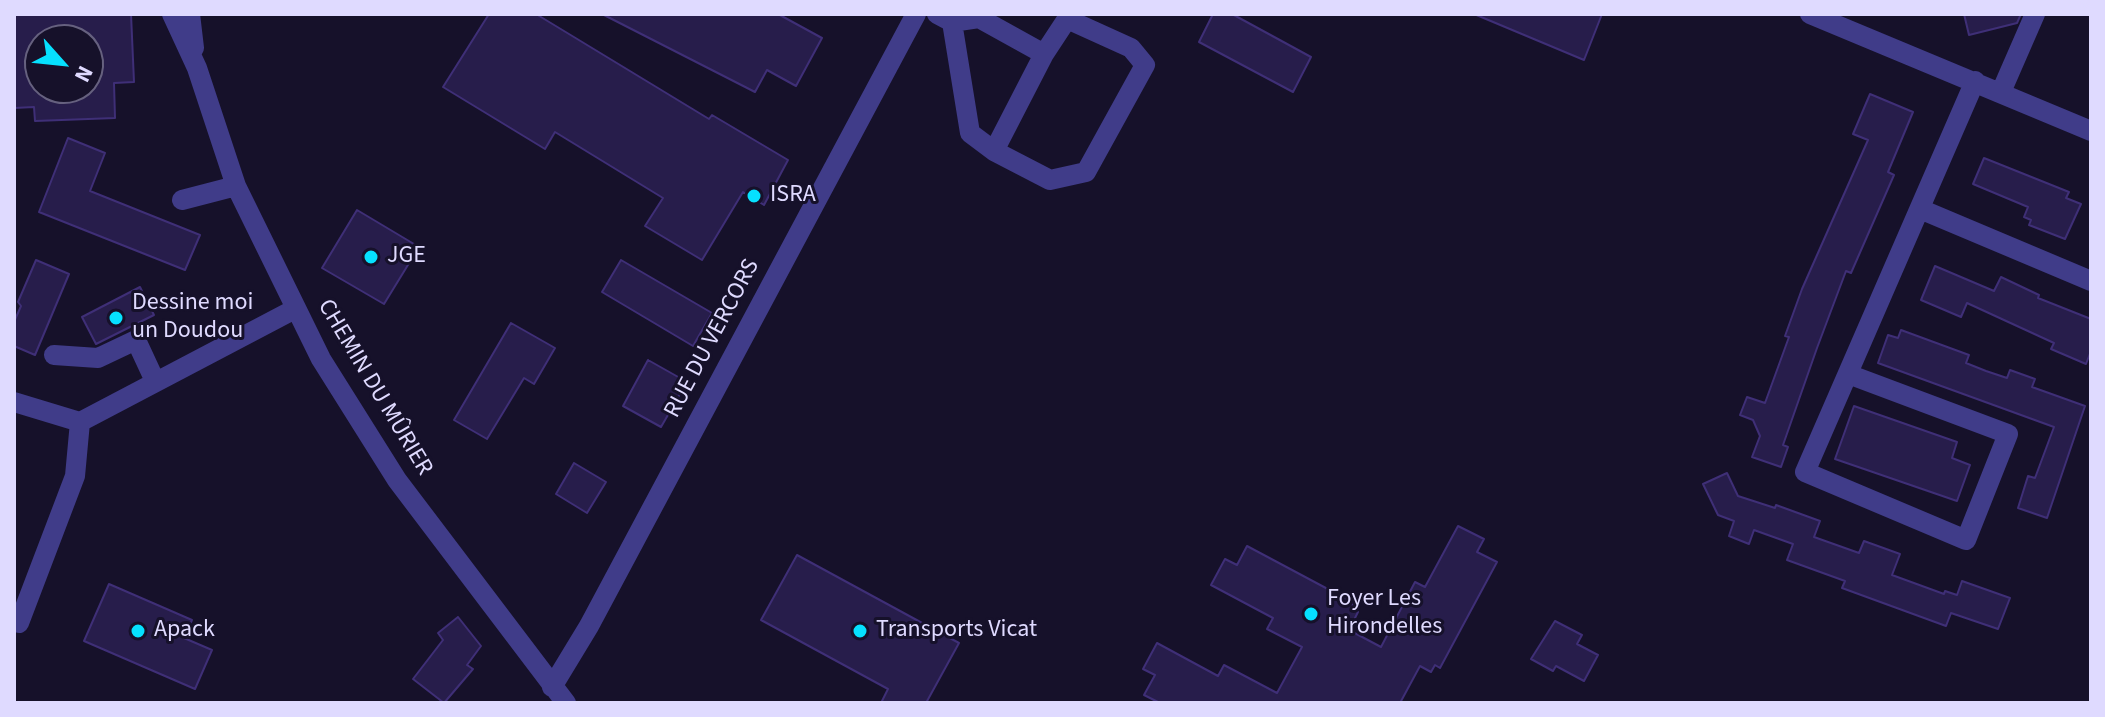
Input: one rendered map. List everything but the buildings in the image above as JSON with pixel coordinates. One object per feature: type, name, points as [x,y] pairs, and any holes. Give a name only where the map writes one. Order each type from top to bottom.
[{"type":"street","name":"CHEMIN DU MÛRIER","points":[[172,14],[197,68],[236,186],[321,359],[397,480],[566,703]]},
{"type":"street","name":"CHEMIN DU MÛRIER","points":[[190,14],[197,68]]},
{"type":"street","name":"RUE DU VERCORS","points":[[552,687],[589,626],[916,14]]},
{"type":"street","points":[[1810,14],[2091,131]]},
{"type":"street","points":[[2001,92],[2035,14]]},
{"type":"street","points":[[994,151],[1044,54],[1067,19],[1131,48],[1145,65],[1086,172],[1050,180],[994,151],[970,133],[944,18],[979,18],[1044,54]]},
{"type":"street","points":[[1848,374],[2008,434],[1966,540],[1805,472],[1975,81]]},
{"type":"street","points":[[182,200],[236,186]]},
{"type":"street","points":[[1920,209],[2091,281]]},
{"type":"street","points":[[14,402],[80,422],[295,309]]},
{"type":"street","points":[[54,355],[98,358],[136,340],[155,381]]},
{"type":"street","points":[[19,623],[75,476],[80,422]]},
{"type":"place","name":"ISRA","points":[[754,196]]},
{"type":"place","name":"JGE","points":[[371,257]]},
{"type":"place","name":"Dessine moi un Doudou","points":[[116,318]]},
{"type":"place","name":"Foyer Les Hirondelles","points":[[1311,614]]},
{"type":"place","name":"Apack","points":[[138,631]]},
{"type":"place","name":"Transports Vicat","points":[[860,631]]}]
